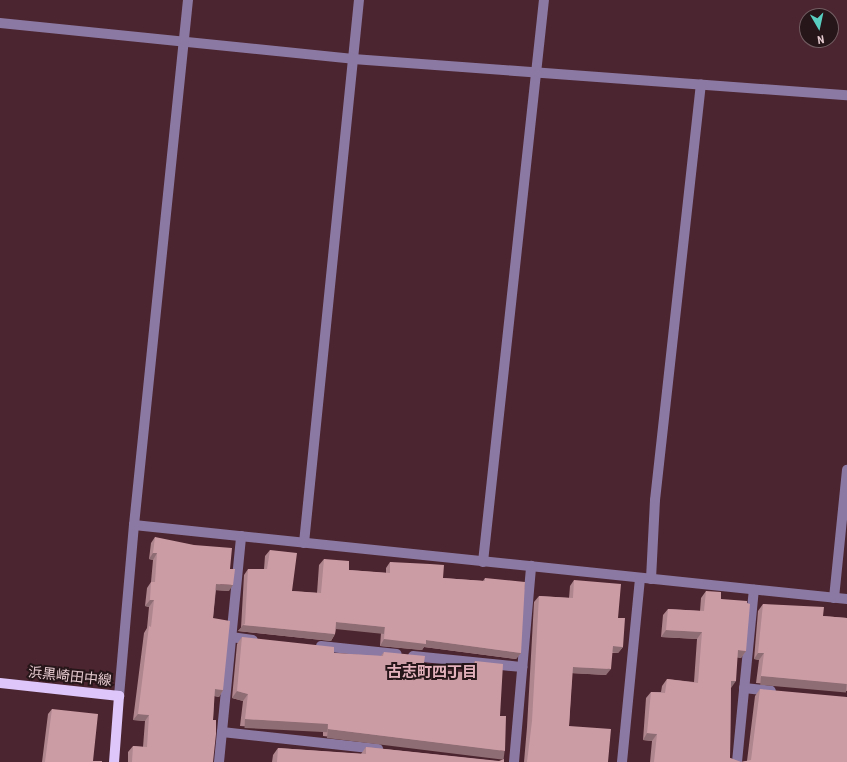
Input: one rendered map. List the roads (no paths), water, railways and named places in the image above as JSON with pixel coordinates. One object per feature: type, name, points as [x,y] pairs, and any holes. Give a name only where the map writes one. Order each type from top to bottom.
[{"type":"main road","name":"浜黒崎田中線","points":[[0,683],[119,696],[114,762]]},
{"type":"street","points":[[119,696],[134,525],[185,41],[188,0]]},
{"type":"street","points":[[304,543],[359,0]]},
{"type":"street","points":[[483,562],[544,0]]},
{"type":"street","points":[[0,22],[353,59],[847,95]]},
{"type":"street","points":[[651,579],[655,500],[701,85]]},
{"type":"street","points":[[834,598],[847,470]]},
{"type":"street","points":[[134,525],[847,599]]},
{"type":"street","points":[[219,762],[241,536]]},
{"type":"street","points":[[514,762],[531,566]]},
{"type":"street","points":[[622,762],[640,578]]},
{"type":"street","points":[[737,762],[754,590]]},
{"type":"street","points":[[231,637],[262,640]]},
{"type":"street","points":[[310,645],[522,667]]},
{"type":"street","points":[[744,688],[784,692]]},
{"type":"street","points":[[222,732],[386,750]]},
{"type":"district","name":"古志町四丁目","points":[[432,673]]}]
